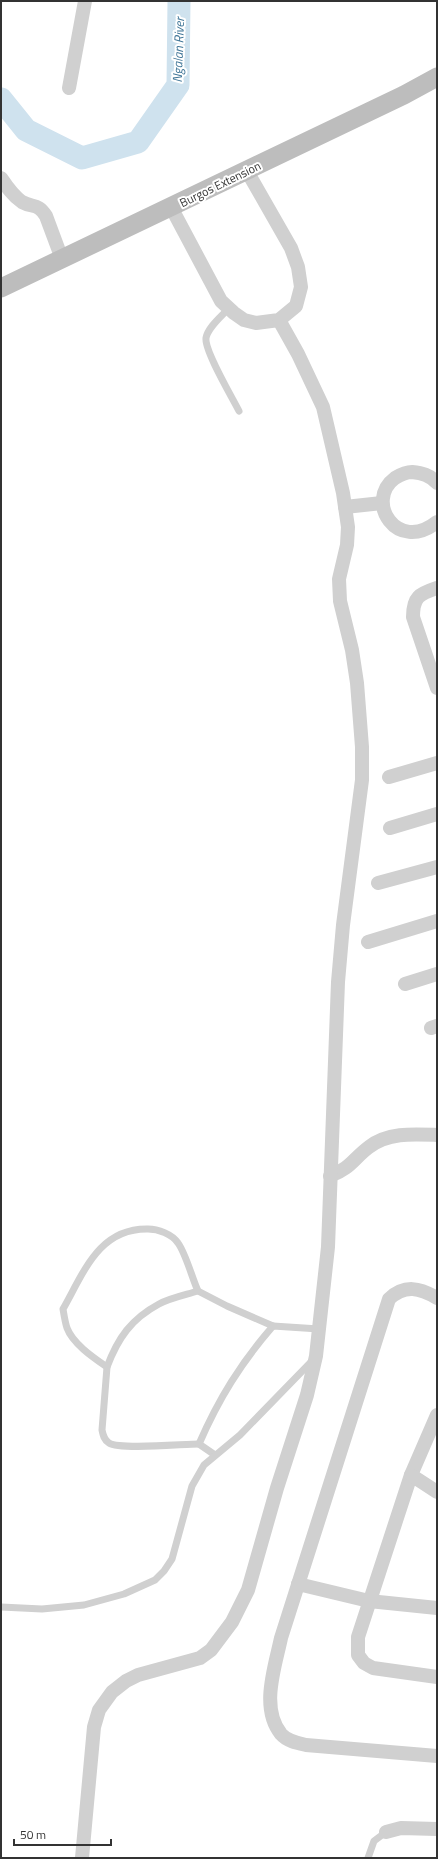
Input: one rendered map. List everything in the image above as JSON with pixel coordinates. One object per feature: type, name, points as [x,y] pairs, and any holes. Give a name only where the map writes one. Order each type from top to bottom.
[{"type":"main road","name":"Burgos Extension","points":[[1,288],[404,96],[437,77]]},
{"type":"street","points":[[69,88],[85,1]]},
{"type":"street","points":[[171,208],[221,300],[244,320],[256,323],[279,320],[296,306],[301,287],[298,267],[290,248],[247,171]]},
{"type":"street","points":[[1,178],[10,191],[23,202],[38,206],[43,211],[62,259]]},
{"type":"street","points":[[82,1858],[94,1727],[99,1710],[112,1692],[126,1681],[138,1675],[200,1658],[211,1650],[232,1622],[248,1590],[277,1488],[307,1395],[316,1356],[327,1254],[338,982],[343,926],[362,780],[362,754],[357,682],[352,650],[340,601],[339,579],[347,545],[348,527],[345,507],[335,455],[323,407],[298,354],[279,320]]},
{"type":"street","points":[[437,483],[426,474],[410,472],[399,475],[392,480],[385,490],[382,503],[387,518],[396,528],[406,532],[419,533],[429,529],[437,522]]},
{"type":"street","points":[[345,507],[382,503]]},
{"type":"street","points":[[437,588],[425,592],[416,598],[413,607],[413,617],[433,663],[437,688]]},
{"type":"street","points":[[388,777],[437,763]]},
{"type":"street","points":[[390,828],[437,814]]},
{"type":"street","points":[[378,883],[437,867]]},
{"type":"street","points":[[368,942],[437,922]]},
{"type":"street","points":[[405,984],[437,974]]},
{"type":"street","points":[[330,1176],[343,1171],[369,1147],[382,1139],[414,1134],[437,1135]]},
{"type":"street","points":[[437,1298],[415,1288],[405,1289],[395,1293],[389,1299],[281,1638],[271,1686],[271,1707],[274,1722],[282,1735],[293,1742],[306,1746],[437,1756]]},
{"type":"street","points":[[437,1415],[411,1475],[369,1600],[358,1637],[357,1646],[358,1655],[364,1663],[373,1668],[437,1677]]},
{"type":"street","points":[[411,1475],[437,1492]]},
{"type":"street","points":[[298,1584],[369,1600],[437,1608]]},
{"type":"street","points":[[386,1832],[401,1828],[437,1829]]},
{"type":"lane","points":[[229,308],[210,329],[206,338],[208,350],[239,411]]},
{"type":"lane","points":[[107,1367],[93,1357],[75,1340],[67,1328],[63,1309],[93,1256],[114,1236],[135,1228],[152,1229],[168,1234],[178,1242],[198,1291],[227,1306],[273,1326],[319,1329]]},
{"type":"lane","points":[[198,1291],[160,1304],[131,1324],[115,1346],[107,1367],[102,1430],[104,1438],[110,1443],[125,1446],[199,1444],[215,1455]]},
{"type":"lane","points":[[199,1444],[213,1411],[248,1355],[273,1326]]},
{"type":"lane","points":[[1,1607],[42,1609],[84,1605],[124,1594],[155,1580],[172,1560],[192,1486],[204,1465],[240,1434],[316,1356]]},
{"type":"lane","points":[[368,1858],[374,1841],[386,1832]]},
{"type":"waterway","name":"Ngalan River","points":[[1,99],[26,130],[82,158],[138,142],[178,85],[179,1]]}]
